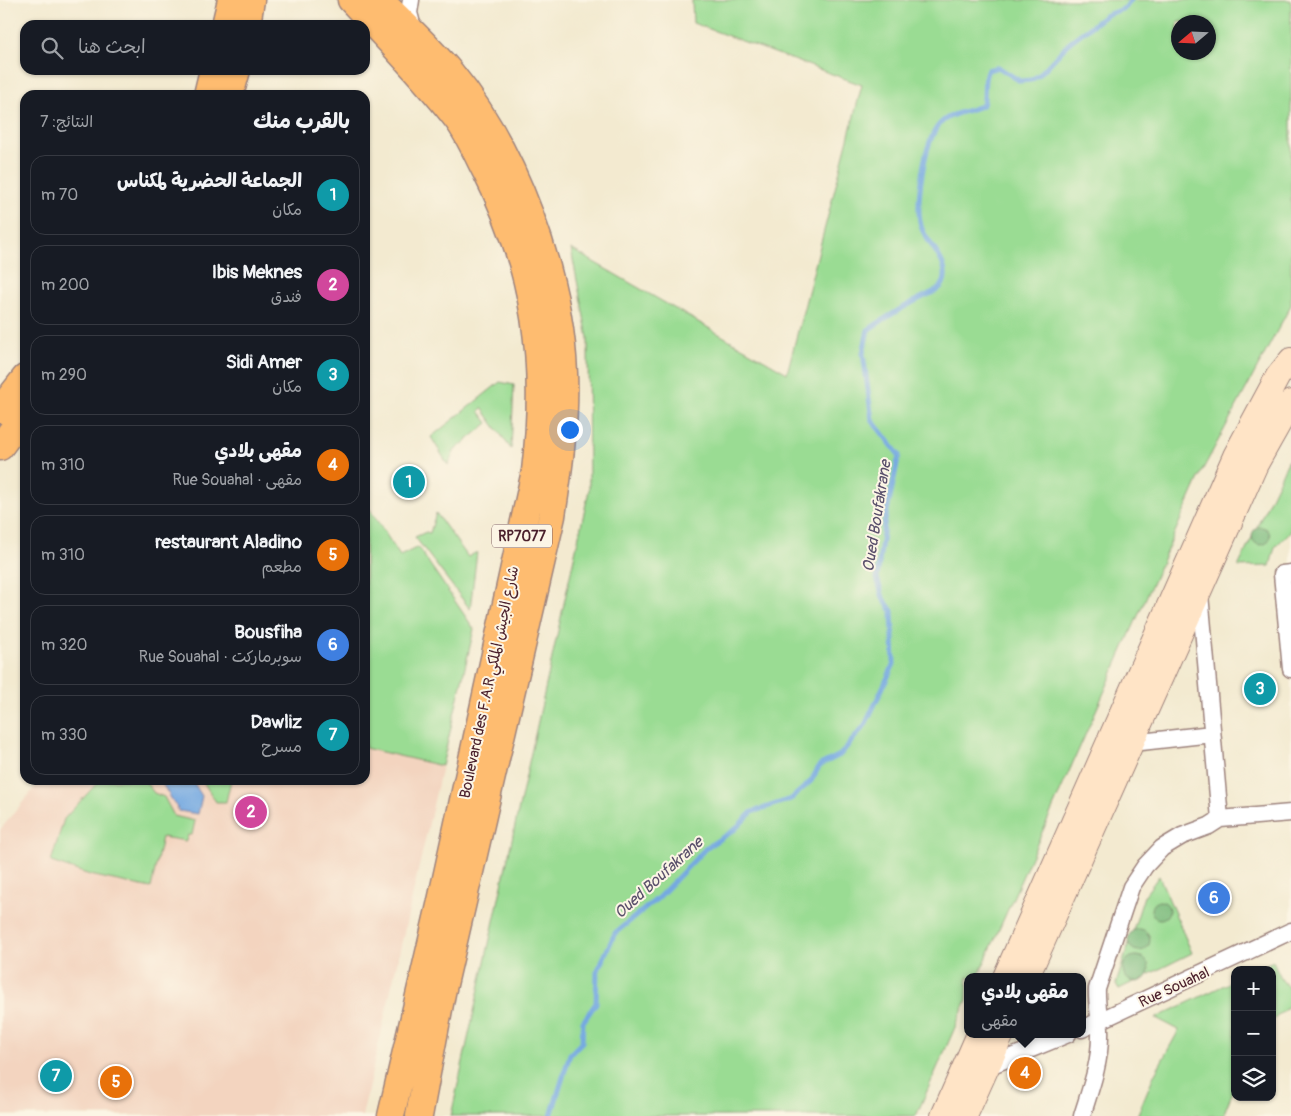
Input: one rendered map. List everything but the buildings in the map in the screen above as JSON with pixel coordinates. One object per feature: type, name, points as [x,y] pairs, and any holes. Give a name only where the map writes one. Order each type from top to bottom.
[{"type":"main road","name":"Boulevard des F.A.R شارع الجيش الملكي","points":[[351,0],[369,20]]},
{"type":"main road","name":"Boulevard des F.A.R شارع الجيش الملكي","points":[[380,0],[451,74],[478,111],[521,190],[539,241],[548,275],[564,372],[561,458],[552,516],[442,993],[419,1116]]},
{"type":"main road","points":[[230,20],[247,6]]},
{"type":"main road","name":"Boulevard des F.A.R شارع الجيش الملكي","points":[[370,21],[422,77],[458,120],[506,210],[532,300],[541,372],[540,430],[532,488],[391,1116]]},
{"type":"main road","points":[[208,90],[212,75]]},
{"type":"main road","points":[[231,90],[236,75]]},
{"type":"main road","points":[[1007,973],[1235,456],[1278,376],[1291,360]]},
{"type":"main road","points":[[0,410],[20,384]]},
{"type":"main road","points":[[1029,973],[1256,464],[1291,402]]},
{"type":"main road","points":[[0,446],[20,419]]},
{"type":"main road","points":[[943,1116],[978,1038]]},
{"type":"main road","points":[[965,1116],[1000,1038]]},
{"type":"street","points":[[411,0],[409,13],[415,36]]},
{"type":"street","points":[[1291,573],[1282,574],[1291,669]]},
{"type":"street","points":[[1199,592],[1220,818]]},
{"type":"street","points":[[1132,743],[1212,734]]},
{"type":"street","points":[[1082,1116],[1099,1053],[1100,1021],[1097,989],[1131,887],[1145,866],[1162,848],[1182,836],[1209,826],[1220,818],[1291,813]]},
{"type":"street","name":"Rue Souahal","points":[[1086,1026],[1291,931]]},
{"type":"street","points":[[987,1067],[1058,1038]]},
{"type":"shaded area","points":[[370,749],[442,766],[362,1116],[0,1115],[0,830],[37,785],[370,785]]},
{"type":"green space","points":[[692,0],[1291,0],[1291,305],[1203,469],[980,973],[964,973],[964,1007],[916,1116],[451,1116],[589,490],[588,338],[571,249],[787,373],[862,85],[693,23]]},
{"type":"green space","points":[[500,382],[514,385],[511,449],[482,408],[479,411],[488,423],[455,450],[448,465],[431,437]]},
{"type":"green space","points":[[1291,455],[1291,531],[1275,547],[1270,566],[1238,567]]},
{"type":"green space","points":[[370,510],[400,556],[418,547],[474,629],[442,766],[370,749]]},
{"type":"green space","points":[[436,513],[468,557],[477,552],[470,609],[415,537],[426,532],[430,533]]},
{"type":"green space","points":[[1261,527],[1267,530],[1270,536],[1267,542],[1261,545],[1255,542],[1252,536],[1255,530]]},
{"type":"green space","points":[[95,785],[148,785],[154,793],[164,797],[174,816],[195,821],[192,835],[188,835],[186,841],[162,837],[151,888],[90,875],[51,862],[64,819]]},
{"type":"green space","points":[[205,785],[230,785],[226,802],[216,802]]},
{"type":"green space","points":[[1159,876],[1192,953],[1119,989],[1116,984],[1144,896]]},
{"type":"green space","points":[[1160,901],[1166,904],[1169,910],[1166,916],[1160,919],[1154,916],[1151,910],[1154,904]]},
{"type":"green space","points":[[1135,929],[1143,929],[1150,936],[1150,944],[1143,951],[1135,951],[1128,944],[1128,936]]},
{"type":"green space","points":[[1136,956],[1145,960],[1149,969],[1145,978],[1136,982],[1127,978],[1123,969],[1127,960]]},
{"type":"green space","points":[[1273,961],[1275,966],[1263,966]]},
{"type":"green space","points":[[1276,967],[1282,980],[1291,991],[1291,1004],[1276,1017]]},
{"type":"green space","points":[[1231,982],[1231,1096],[1224,1113],[1226,1116],[1137,1116],[1154,1075],[1179,1030],[1156,1018]]},
{"type":"water","points":[[163,785],[195,785],[202,796],[198,814],[179,811]]},
{"type":"waterway","name":"Oued Boufakrane","points":[[551,1116],[570,1054],[582,1042],[583,1022],[596,1003],[597,972],[615,933],[658,898],[707,847],[734,830],[752,812],[791,799],[811,781],[820,765],[840,755],[865,725],[894,664],[892,611],[883,598],[877,578],[884,525],[899,455],[872,420],[863,353],[868,330],[890,315],[936,291],[943,284],[945,277],[942,262],[924,233],[919,216],[922,174],[934,133],[939,125],[949,117],[983,105],[985,78],[988,70],[998,67],[1020,81],[1031,80],[1039,75],[1071,41],[1106,15],[1125,8],[1131,0]]},
{"type":"place","name":"الجماعة الحضرية لمكناس","points":[[409,482]]},
{"type":"place","name":"Sidi Amer","points":[[1260,689]]},
{"type":"place","name":"Ibis Meknes","points":[[251,812]]},
{"type":"place","name":"Bousfiha","points":[[1214,898]]},
{"type":"place","name":"مقهى بلادي","points":[[1025,1073]]},
{"type":"place","name":"Dawliz","points":[[56,1076]]},
{"type":"place","name":"restaurant Aladino","points":[[116,1082]]}]
